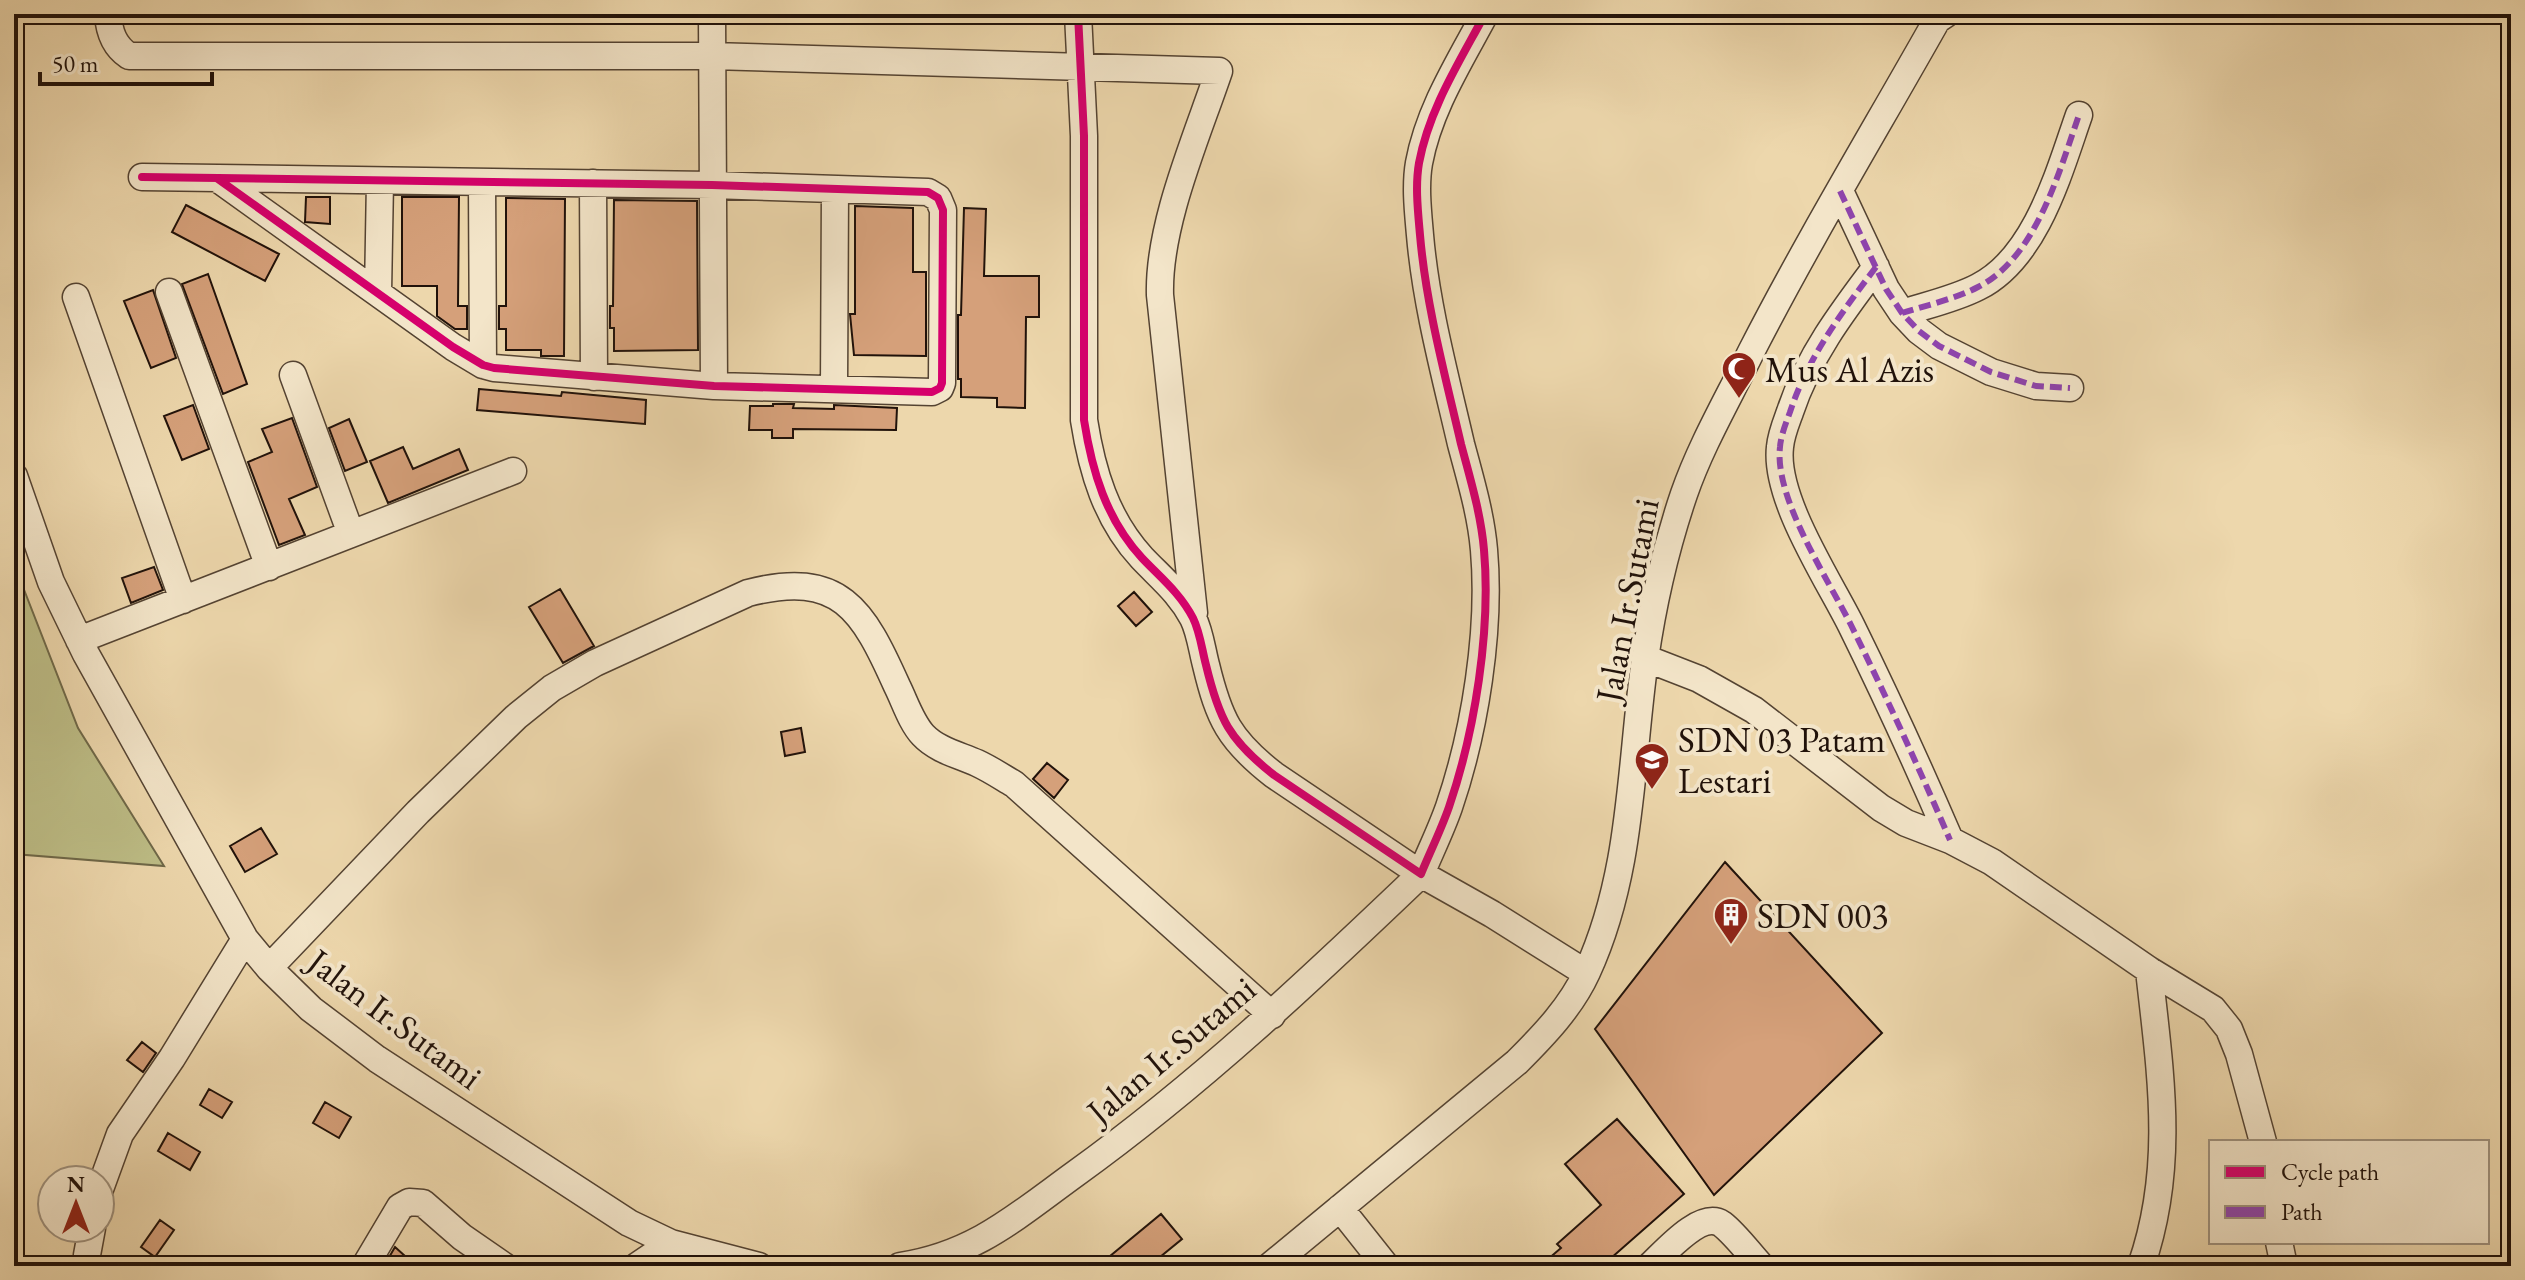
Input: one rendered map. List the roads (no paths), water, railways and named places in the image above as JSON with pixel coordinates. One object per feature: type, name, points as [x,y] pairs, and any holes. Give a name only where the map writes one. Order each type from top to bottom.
[{"type":"street","points":[[108,14],[112,38],[119,49],[129,56],[712,56],[1219,71],[1166,235],[1160,266],[1160,295],[1195,622],[1221,717],[1233,738],[1274,775],[1421,874],[1586,973]]},
{"type":"street","points":[[712,14],[714,386]]},
{"type":"street","points":[[1078,14],[1084,136],[1084,420],[1090,457],[1118,528],[1140,556],[1181,596],[1195,622]]},
{"type":"street","points":[[1421,874],[1449,807],[1466,741],[1486,624],[1486,588],[1484,546],[1476,503],[1451,403],[1422,255],[1418,166],[1432,117],[1485,14]]},
{"type":"street","name":"Jalan Ir.Sutami","points":[[1270,1266],[1517,1062],[1571,1001],[1586,973],[1614,896],[1624,849],[1645,658],[1670,537],[1695,466],[1781,294],[1940,16]]},
{"type":"street","points":[[1902,313],[1978,287],[2011,260],[2034,228],[2052,193],[2079,115]]},
{"type":"street","points":[[142,177],[712,185],[928,192],[942,203],[943,377],[940,388],[932,392],[714,386],[483,365],[218,179]]},
{"type":"street","points":[[378,293],[380,181]]},
{"type":"street","points":[[482,182],[483,365]]},
{"type":"street","points":[[593,183],[594,377]]},
{"type":"street","points":[[834,389],[835,189]]},
{"type":"street","points":[[1840,191],[1902,313],[1939,346],[1965,360],[2036,386],[2070,388]]},
{"type":"street","points":[[1876,267],[1818,347],[1803,379],[1779,447],[1782,472],[1796,518],[1858,639],[1950,840]]},
{"type":"street","points":[[169,292],[269,567]]},
{"type":"street","points":[[76,297],[183,600]]},
{"type":"street","points":[[293,375],[351,534]]},
{"type":"street","points":[[79,640],[513,471]]},
{"type":"street","name":"Jalan Ir.Sutami","points":[[14,476],[51,582],[79,640],[166,802],[245,939],[269,968],[311,1009],[377,1059],[629,1223],[671,1243],[759,1266]]},
{"type":"street","points":[[269,968],[418,812],[516,717],[552,688],[595,663],[748,593],[774,586],[795,585],[835,595],[858,612],[923,735],[936,745],[978,763],[1014,784],[1272,1015]]},
{"type":"street","points":[[1645,658],[1699,679],[1754,710],[1881,808],[1906,823],[1950,840],[2018,879],[2149,970],[2213,1009],[2229,1029],[2252,1095],[2263,1140]]},
{"type":"street","name":"Jalan Ir.Sutami","points":[[900,1266],[953,1254],[990,1236],[1144,1124],[1272,1015],[1421,874]]},
{"type":"street","points":[[109,1164],[120,1134],[172,1058],[245,939]]},
{"type":"street","points":[[2141,1266],[2155,1209],[2164,1137],[2149,970]]},
{"type":"street","points":[[365,1266],[400,1207],[417,1201],[429,1206],[462,1237],[504,1266]]},
{"type":"street","points":[[1340,1208],[1386,1266]]},
{"type":"street","points":[[1650,1266],[1695,1225],[1707,1221],[1720,1223],[1761,1266]]},
{"type":"street","points":[[637,1266],[671,1243]]},
{"type":"street","points":[[87,1255],[89,1244]]},
{"type":"street","points":[[2279,1244],[2284,1266]]},
{"type":"place","name":"Mus Al Azis","points":[[1739,400]]},
{"type":"place","name":"SDN 03 Patam Lestari","points":[[1652,791]]},
{"type":"place","name":"SDN 003","points":[[1731,946]]}]
